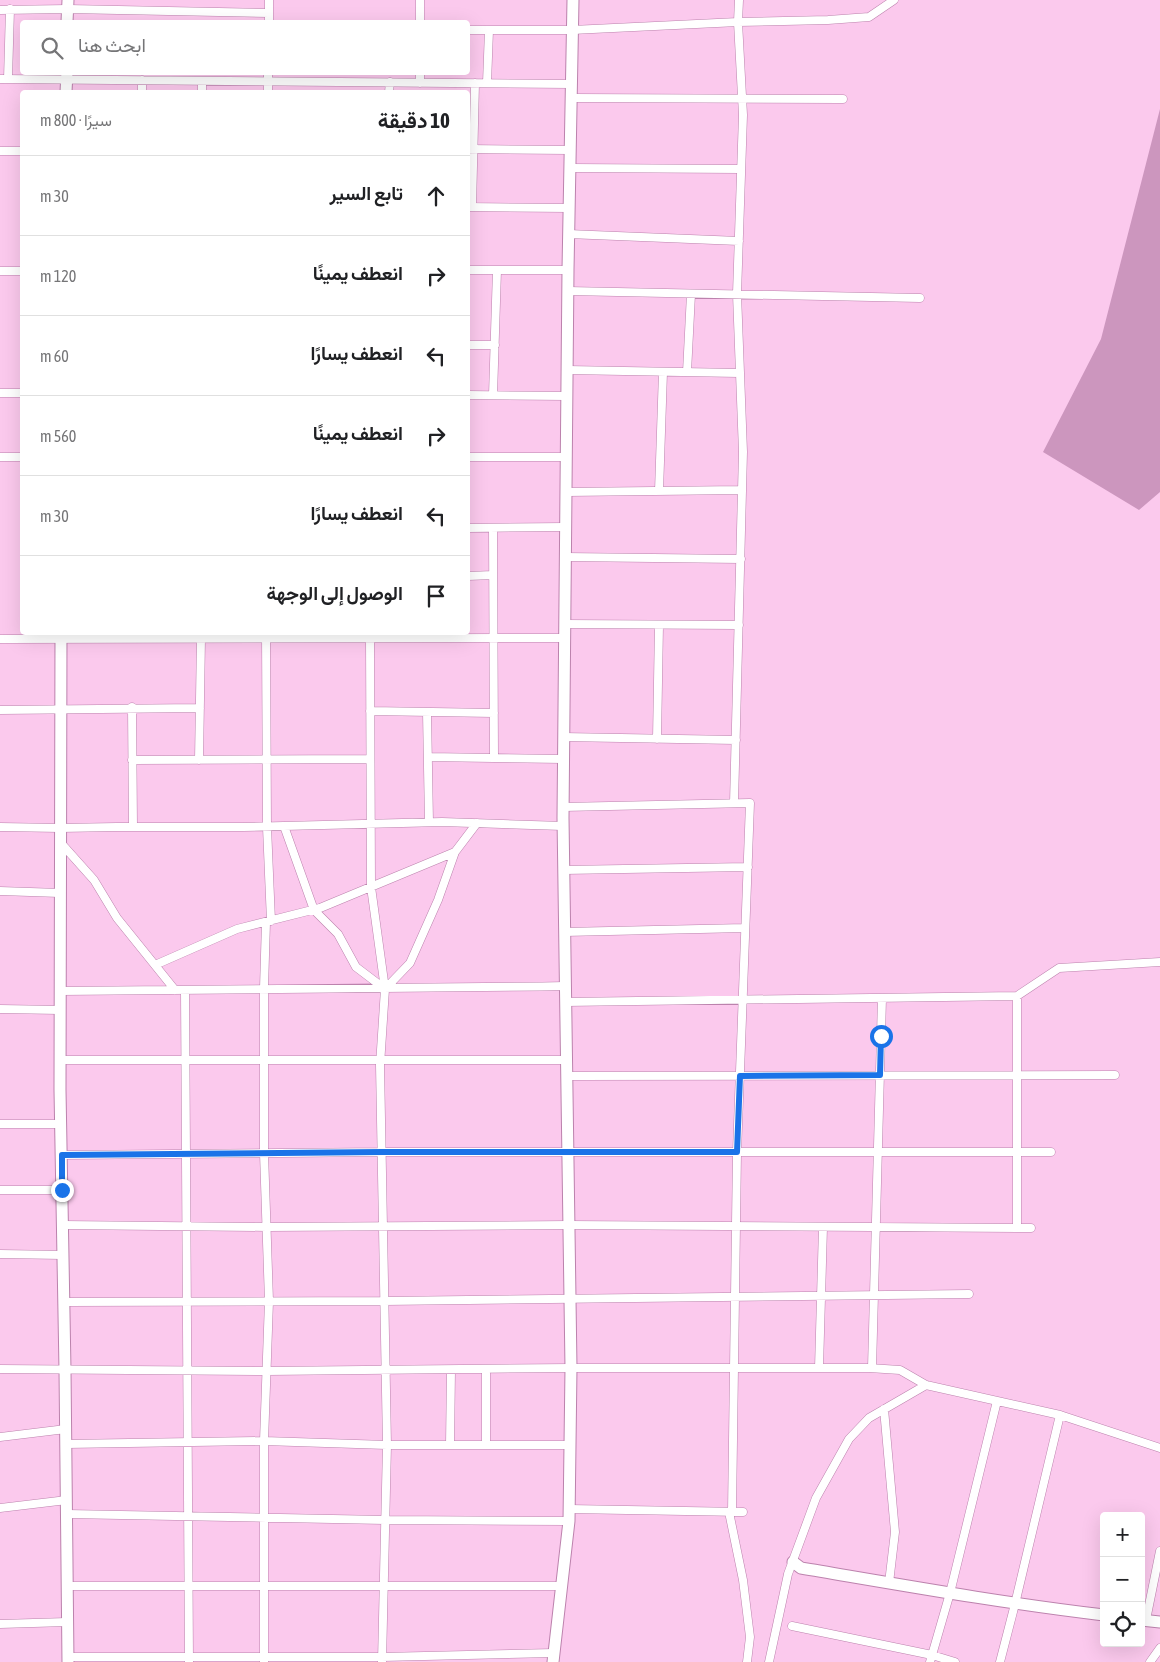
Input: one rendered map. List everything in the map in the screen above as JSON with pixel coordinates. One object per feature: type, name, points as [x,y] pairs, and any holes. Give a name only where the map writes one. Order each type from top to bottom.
[{"type":"main road","points":[[553,1658],[569,1521],[571,1368],[563,870],[563,737],[568,234],[573,0]]},
{"type":"main road","points":[[67,20],[68,4]]},
{"type":"main road","points":[[66,90],[67,76]]},
{"type":"main road","points":[[61,636],[60,1060],[68,1660]]},
{"type":"main road","points":[[793,1562],[801,1568],[1015,1604],[1100,1615]]},
{"type":"main road","points":[[1145,1620],[1160,1622]]},
{"type":"street","points":[[269,0],[269,20]]},
{"type":"street","points":[[420,0],[420,20]]},
{"type":"street","points":[[734,803],[743,452],[737,294],[742,99],[738,22],[739,0]]},
{"type":"street","points":[[470,30],[572,30],[738,22],[828,20],[869,17],[894,0]]},
{"type":"street","points":[[0,10],[68,4],[269,13]]},
{"type":"street","points":[[10,9],[4,79],[67,76],[142,80],[571,84]]},
{"type":"street","points":[[487,83],[489,30]]},
{"type":"street","points":[[268,75],[268,90]]},
{"type":"street","points":[[420,75],[420,82]]},
{"type":"street","points":[[142,80],[142,90]]},
{"type":"street","points":[[202,80],[202,90]]},
{"type":"street","points":[[390,82],[390,90]]},
{"type":"street","points":[[475,83],[470,149],[470,207],[569,208]]},
{"type":"street","points":[[571,98],[844,99]]},
{"type":"street","points":[[470,149],[570,150]]},
{"type":"street","points":[[0,151],[20,151]]},
{"type":"street","points":[[570,168],[741,169]]},
{"type":"street","points":[[568,234],[739,241]]},
{"type":"street","points":[[470,270],[568,270]]},
{"type":"street","points":[[493,395],[497,270]]},
{"type":"street","points":[[0,271],[20,271]]},
{"type":"street","points":[[568,291],[920,298]]},
{"type":"street","points":[[687,372],[691,294]]},
{"type":"street","points":[[470,345],[495,345]]},
{"type":"street","points":[[567,370],[739,373]]},
{"type":"street","points":[[659,491],[662,372]]},
{"type":"street","points":[[0,393],[20,393]]},
{"type":"street","points":[[470,395],[566,396]]},
{"type":"street","points":[[0,457],[20,457]]},
{"type":"street","points":[[470,457],[566,457]]},
{"type":"street","points":[[566,492],[742,490]]},
{"type":"street","points":[[470,528],[565,527]]},
{"type":"street","points":[[493,528],[494,758]]},
{"type":"street","points":[[565,557],[741,559]]},
{"type":"street","points":[[470,576],[493,575]]},
{"type":"street","points":[[564,624],[739,625]]},
{"type":"street","points":[[657,739],[659,625]]},
{"type":"street","points":[[0,639],[61,636],[201,638],[266,635],[564,638]]},
{"type":"street","points":[[264,1659],[264,1441],[269,1301],[264,1153],[264,988],[269,921],[266,635]]},
{"type":"street","points":[[373,636],[370,711],[371,887],[385,989],[380,1060],[387,1445],[382,1659]]},
{"type":"street","points":[[199,760],[201,638]]},
{"type":"street","points":[[0,710],[132,707],[200,708]]},
{"type":"street","points":[[132,707],[132,827]]},
{"type":"street","points":[[370,711],[494,713]]},
{"type":"street","points":[[427,712],[429,822]]},
{"type":"street","points":[[563,737],[736,740]]},
{"type":"street","points":[[428,757],[563,759]]},
{"type":"street","points":[[132,760],[370,759]]},
{"type":"street","points":[[563,807],[750,803],[737,1152],[731,1512],[743,1580],[750,1637],[747,1662]]},
{"type":"street","points":[[0,827],[284,826],[429,822],[563,826]]},
{"type":"street","points":[[385,989],[410,963],[438,900],[454,852],[477,823]]},
{"type":"street","points":[[284,826],[314,910],[338,934],[356,966],[385,989]]},
{"type":"street","points":[[60,842],[94,880],[117,918],[175,990]]},
{"type":"street","points":[[155,965],[237,930],[314,910],[454,852]]},
{"type":"street","points":[[563,870],[748,866]]},
{"type":"street","points":[[0,891],[60,893]]},
{"type":"street","points":[[564,932],[745,928]]},
{"type":"street","points":[[565,1002],[1018,996],[1059,968],[1160,962]]},
{"type":"street","points":[[60,991],[565,986]]},
{"type":"street","points":[[185,990],[189,1659]]},
{"type":"street","points":[[1016,1228],[1018,996]]},
{"type":"street","points":[[872,1368],[882,998]]},
{"type":"street","points":[[0,1009],[60,1010]]},
{"type":"street","points":[[60,1060],[566,1060]]},
{"type":"street","points":[[566,1076],[1115,1075]]},
{"type":"street","points":[[0,1124],[61,1124]]},
{"type":"street","points":[[62,1155],[382,1152],[1051,1152]]},
{"type":"street","points":[[0,1190],[62,1190]]},
{"type":"street","points":[[63,1225],[383,1227],[569,1225],[1031,1228]]},
{"type":"street","points":[[819,1368],[823,1227]]},
{"type":"street","points":[[0,1254],[63,1255]]},
{"type":"street","points":[[64,1302],[384,1301],[969,1294]]},
{"type":"street","points":[[0,1369],[386,1371],[571,1368],[872,1368],[900,1370],[926,1385],[1060,1415],[1160,1448]]},
{"type":"street","points":[[486,1369],[486,1445]]},
{"type":"street","points":[[450,1445],[451,1370]]},
{"type":"street","points":[[769,1662],[788,1574],[816,1498],[849,1438],[869,1418],[926,1385]]},
{"type":"street","points":[[931,1658],[950,1593],[997,1401]]},
{"type":"street","points":[[884,1409],[895,1532],[889,1583]]},
{"type":"street","points":[[1000,1662],[1060,1415]]},
{"type":"street","points":[[0,1437],[66,1429]]},
{"type":"street","points":[[66,1444],[264,1441],[387,1445],[570,1445]]},
{"type":"street","points":[[0,1508],[67,1500]]},
{"type":"street","points":[[569,1509],[743,1512]]},
{"type":"street","points":[[67,1514],[385,1520],[569,1521]]},
{"type":"street","points":[[1145,1616],[1160,1551]]},
{"type":"street","points":[[67,1586],[562,1586]]},
{"type":"street","points":[[0,1624],[67,1622]]},
{"type":"street","points":[[792,1626],[955,1662]]},
{"type":"street","points":[[1150,1662],[1160,1648]]},
{"type":"street","points":[[68,1660],[553,1658]]},
{"type":"shaded area","points":[[1160,109],[1160,492],[1139,510],[1043,452],[1101,339]]},
{"type":"route","points":[[62,1190],[62,1155],[382,1152],[737,1152],[740,1076],[880,1075],[881,1036]]}]
